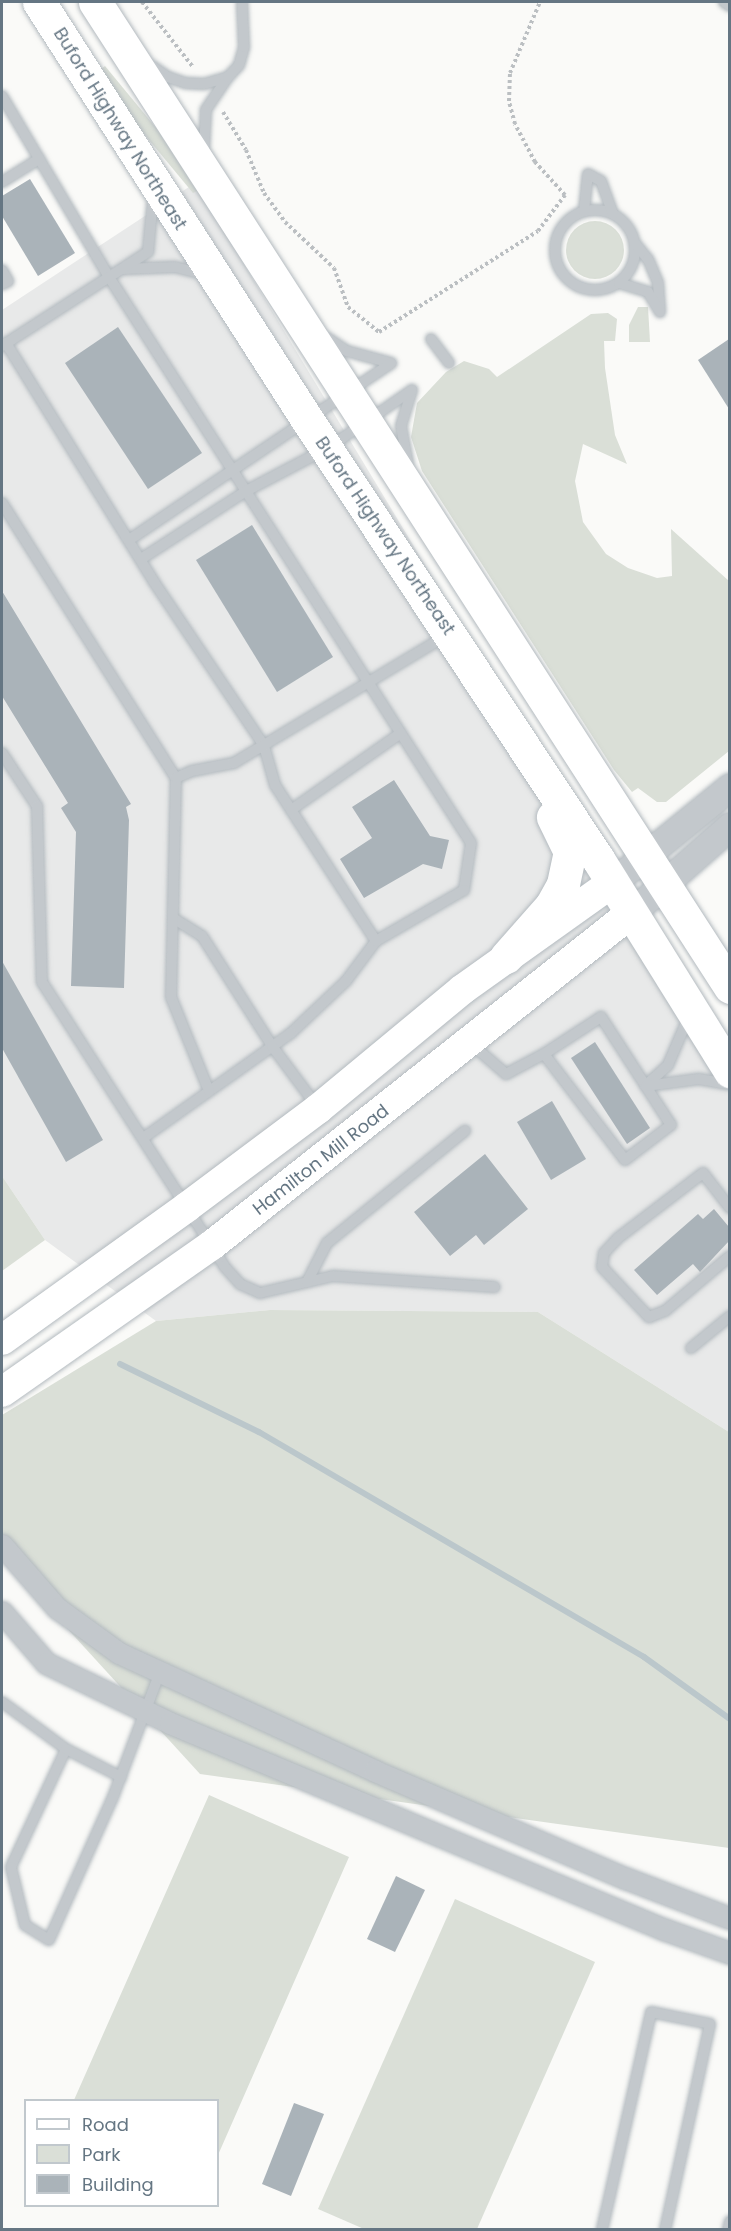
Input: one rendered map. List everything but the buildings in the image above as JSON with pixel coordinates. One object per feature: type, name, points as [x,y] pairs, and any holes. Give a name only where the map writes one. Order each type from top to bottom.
[{"type":"main road","name":"Buford Highway Northeast","points":[[39,2],[306,418],[613,882],[630,914],[729,1071]]},
{"type":"main road","points":[[95,2],[729,987]]},
{"type":"main road","points":[[506,957],[551,906],[563,884],[570,852],[519,741]]},
{"type":"main road","points":[[2,1340],[187,1207],[318,1109],[506,957],[613,882]]},
{"type":"main road","name":"Hamilton Mill Road","points":[[2,1392],[212,1245],[630,914]]},
{"type":"street","points":[[613,882],[729,787]]},
{"type":"street","points":[[630,914],[729,826]]},
{"type":"street","points":[[2,1545],[57,1608],[119,1653],[375,1771],[625,1878],[729,1918]]},
{"type":"street","points":[[2,1612],[46,1663],[147,1711],[652,1925],[729,1953]]},
{"type":"lane","points":[[207,178],[202,121],[228,77],[239,65],[244,47],[242,2]]},
{"type":"lane","points":[[724,2],[729,6]]},
{"type":"lane","points":[[120,42],[168,77],[204,84],[228,77]]},
{"type":"lane","points":[[2,96],[109,277],[471,843],[464,890],[376,941],[346,981],[272,1046],[143,1138]]},
{"type":"lane","points":[[2,182],[39,159]]},
{"type":"lane","points":[[584,211],[588,174],[601,181],[613,214]]},
{"type":"lane","points":[[153,182],[148,252],[4,345],[264,746],[276,785],[376,941]]},
{"type":"lane","points":[[596,210],[613,214],[628,227],[634,242],[648,259],[658,283],[660,312],[648,292],[619,283],[592,290],[567,279],[559,268],[556,240],[562,227],[584,211],[596,210]]},
{"type":"lane","points":[[619,283],[633,263],[634,242]]},
{"type":"lane","points":[[120,270],[175,267],[215,278]]},
{"type":"lane","points":[[2,270],[8,281],[2,284]]},
{"type":"lane","points":[[129,540],[306,418],[391,363],[347,351],[299,320]]},
{"type":"lane","points":[[431,339],[449,363]]},
{"type":"lane","points":[[141,559],[246,491],[328,448],[412,390],[401,426],[417,504]]},
{"type":"lane","points":[[2,503],[176,778],[171,998],[208,1091]]},
{"type":"lane","points":[[176,778],[192,771],[234,763],[450,633]]},
{"type":"lane","points":[[291,810],[401,733]]},
{"type":"lane","points":[[2,753],[37,806],[42,982],[187,1207],[240,1284],[260,1293],[333,1276],[495,1287]]},
{"type":"lane","points":[[172,918],[202,936],[272,1046],[318,1109]]},
{"type":"lane","points":[[645,1086],[668,1065],[691,1010]]},
{"type":"lane","points":[[469,1042],[506,1074],[544,1054],[601,1017],[671,1125],[625,1161],[544,1054]]},
{"type":"lane","points":[[645,1086],[699,1079],[729,1084]]},
{"type":"lane","points":[[307,1282],[327,1243],[465,1131]]},
{"type":"lane","points":[[729,1208],[703,1173],[618,1238],[604,1253],[602,1267],[649,1317],[665,1311],[729,1256]]},
{"type":"lane","points":[[691,1348],[729,1316]]},
{"type":"lane","points":[[66,1749],[11,1867],[25,1925],[49,1940],[121,1777],[160,1672]]},
{"type":"lane","points":[[2,1702],[66,1749],[121,1777]]},
{"type":"lane","points":[[602,2229],[651,2012],[710,2024],[665,2229]]},
{"type":"lane","points":[[728,2229],[729,2221]]},
{"type":"path","points":[[142,2],[193,67]]},
{"type":"path","points":[[217,104],[246,150],[264,194],[285,222],[334,268],[348,307],[379,332],[538,231],[565,195],[535,162],[515,124],[509,101],[510,73],[540,2]]},
{"type":"shaded area","points":[[195,183],[627,900],[729,1051],[729,1432],[538,1312],[270,1310],[156,1321],[45,1240],[2,1176],[2,310]]},
{"type":"green space","points":[[105,66],[157,129],[197,191],[193,193],[139,128],[101,69]]},
{"type":"green space","points":[[595,221],[611,226],[619,234],[624,250],[619,266],[611,274],[595,279],[579,274],[571,266],[566,250],[571,234],[579,226]]},
{"type":"green space","points":[[638,307],[648,307],[650,342],[629,342],[629,325]]},
{"type":"green space","points":[[608,313],[617,319],[615,341],[604,341],[605,368],[615,435],[627,464],[583,444],[575,481],[583,522],[606,554],[628,568],[657,578],[672,576],[671,529],[729,581],[729,751],[666,802],[657,802],[638,788],[632,792],[614,770],[422,471],[411,437],[417,403],[446,372],[464,361],[489,369],[497,377],[591,314]]},
{"type":"green space","points":[[2,1176],[45,1240],[2,1271]]},
{"type":"green space","points":[[270,1310],[538,1312],[729,1432],[729,1848],[200,1774],[2,1557],[2,1415],[156,1321]]},
{"type":"green space","points":[[209,1795],[349,1857],[219,2153],[219,2099],[74,2099]]},
{"type":"green space","points":[[455,1899],[595,1962],[477,2229],[364,2229],[318,2209]]},
{"type":"waterway","points":[[120,1364],[259,1432],[644,1657],[730,1719]]}]
